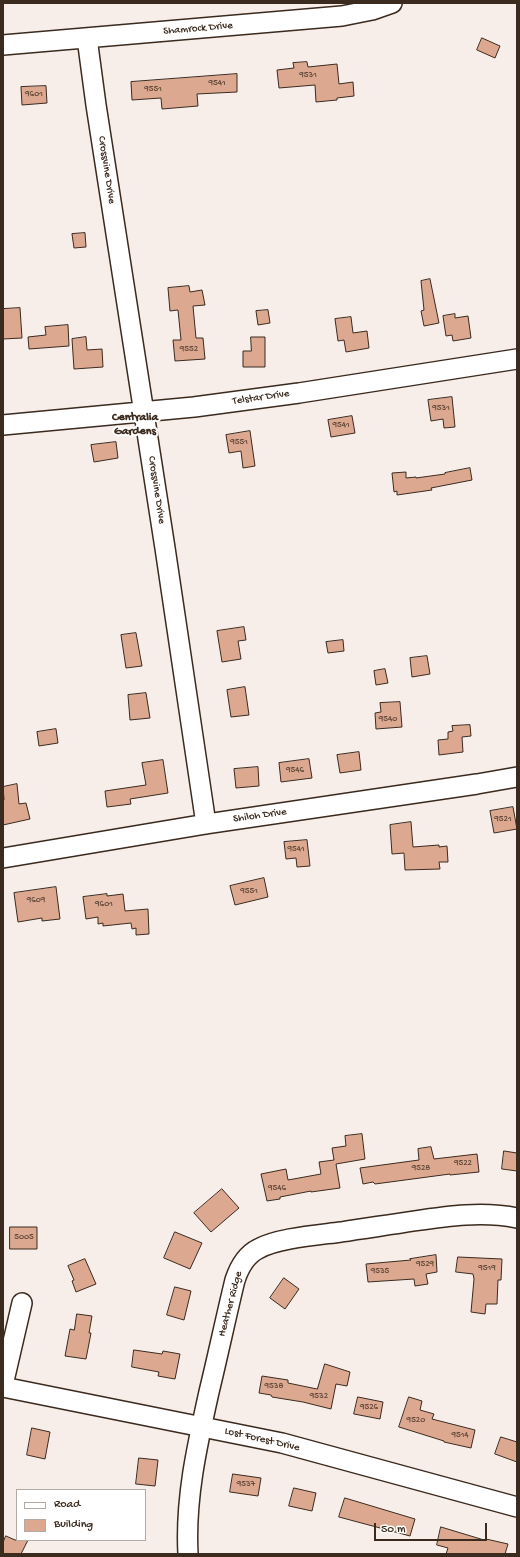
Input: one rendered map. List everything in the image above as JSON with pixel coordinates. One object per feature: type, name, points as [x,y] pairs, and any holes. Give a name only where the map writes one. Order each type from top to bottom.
[{"type":"street","name":"Shamrock Drive","points":[[3,45],[342,16],[372,10],[392,3]]},
{"type":"street","name":"Crossvine Drive","points":[[87,38],[206,824]]},
{"type":"street","name":"Telstar Drive","points":[[3,426],[194,407],[299,393],[517,359]]},
{"type":"street","name":"Shiloh Drive","points":[[3,858],[206,824],[517,777]]},
{"type":"street","name":"Heather Ridge","points":[[188,1554],[187,1518],[190,1484],[201,1428],[235,1280],[246,1258],[256,1249],[268,1244],[315,1235],[452,1216],[480,1214],[517,1218]]},
{"type":"street","points":[[3,1386],[22,1303]]},
{"type":"street","name":"Lost Forest Drive","points":[[3,1386],[201,1428],[282,1443],[517,1507]]},
{"type":"building","points":[[482,38],[500,46],[495,58],[477,50]]},
{"type":"building","points":[[307,62],[308,67],[337,64],[339,84],[353,82],[354,96],[337,98],[337,100],[316,102],[315,85],[279,88],[277,70],[294,68],[293,63]]},
{"type":"building","points":[[237,74],[237,92],[197,94],[198,106],[162,109],[161,98],[132,100],[131,82]]},
{"type":"building","points":[[46,86],[47,103],[22,105],[21,87]]},
{"type":"building","points":[[85,233],[86,247],[74,248],[72,234]]},
{"type":"building","points":[[430,279],[439,323],[424,326],[421,311],[424,310],[421,281]]},
{"type":"building","points":[[189,286],[190,292],[202,290],[205,305],[193,306],[196,338],[203,338],[205,359],[175,361],[173,340],[181,340],[178,310],[170,311],[168,288]]},
{"type":"building","points":[[20,308],[22,338],[3,339],[3,309]]},
{"type":"building","points":[[268,310],[270,323],[258,325],[256,311]]},
{"type":"building","points":[[455,314],[455,318],[468,316],[471,338],[453,341],[452,335],[446,336],[443,316]]},
{"type":"building","points":[[351,317],[353,333],[367,331],[369,348],[346,352],[344,340],[338,341],[335,319]]},
{"type":"building","points":[[68,325],[69,346],[29,349],[28,337],[46,335],[45,327]]},
{"type":"building","points":[[86,337],[87,350],[102,349],[103,367],[74,369],[72,339]]},
{"type":"building","points":[[251,337],[265,337],[265,367],[243,367],[243,351],[251,351]]},
{"type":"building","points":[[452,397],[455,427],[444,428],[443,419],[431,421],[428,400]]},
{"type":"building","points":[[352,416],[355,433],[331,437],[328,420]]},
{"type":"building","points":[[250,431],[255,466],[243,468],[241,451],[229,453],[226,435]]},
{"type":"building","points":[[116,442],[118,458],[94,462],[91,445]]},
{"type":"building","points":[[470,468],[472,480],[431,488],[432,490],[397,495],[397,491],[394,492],[392,473],[406,472],[406,478],[416,478],[445,474]]},
{"type":"building","points":[[244,627],[246,640],[238,641],[241,659],[222,662],[217,631]]},
{"type":"building","points":[[136,633],[142,666],[126,668],[121,635]]},
{"type":"building","points":[[343,640],[344,651],[328,653],[326,642]]},
{"type":"building","points":[[427,656],[430,674],[412,677],[410,658]]},
{"type":"building","points":[[385,669],[388,683],[376,685],[374,671]]},
{"type":"building","points":[[245,687],[249,715],[231,717],[227,690]]},
{"type":"building","points":[[146,693],[150,718],[130,720],[128,695]]},
{"type":"building","points":[[400,702],[402,727],[376,729],[375,713],[381,712],[380,703]]},
{"type":"building","points":[[470,725],[471,736],[462,737],[463,752],[439,755],[438,740],[448,739],[448,732],[453,731],[452,726]]},
{"type":"building","points":[[56,729],[58,743],[39,746],[37,732]]},
{"type":"building","points":[[359,752],[361,770],[340,773],[337,755]]},
{"type":"building","points":[[309,759],[312,778],[281,782],[279,763]]},
{"type":"building","points":[[163,760],[168,793],[130,799],[131,804],[107,807],[105,791],[146,785],[142,763]]},
{"type":"building","points":[[258,767],[259,786],[236,788],[234,769]]},
{"type":"building","points":[[17,784],[19,804],[26,803],[30,819],[3,825],[3,787]]},
{"type":"building","points":[[513,807],[517,829],[494,833],[490,811]]},
{"type":"building","points":[[411,822],[413,847],[439,845],[439,847],[447,846],[448,862],[439,862],[440,869],[405,870],[404,853],[392,854],[390,825]]},
{"type":"building","points":[[307,840],[310,866],[297,867],[296,858],[286,859],[284,842]]},
{"type":"building","points":[[264,878],[268,897],[235,905],[230,886]]},
{"type":"building","points":[[56,887],[60,919],[42,921],[42,918],[18,922],[14,893]]},
{"type":"building","points":[[107,894],[107,896],[123,894],[125,911],[148,909],[149,934],[136,935],[136,928],[132,929],[131,923],[103,926],[103,923],[98,924],[98,917],[86,919],[83,897]]},
{"type":"building","points":[[362,1134],[365,1159],[336,1164],[340,1188],[311,1191],[267,1201],[261,1174],[286,1169],[288,1180],[321,1174],[319,1162],[334,1160],[332,1148],[346,1146],[345,1136]]},
{"type":"building","points":[[431,1147],[434,1159],[477,1154],[479,1172],[450,1174],[375,1184],[373,1182],[363,1184],[360,1168],[419,1160],[418,1149]]},
{"type":"building","points":[[504,1151],[517,1153],[517,1171],[502,1169]]},
{"type":"building","points":[[222,1189],[239,1208],[211,1232],[194,1213]]},
{"type":"building","points":[[10,1227],[37,1227],[37,1249],[10,1249]]},
{"type":"building","points":[[175,1232],[202,1243],[190,1269],[164,1258]]},
{"type":"building","points":[[436,1255],[437,1272],[426,1274],[428,1284],[415,1286],[414,1279],[368,1282],[366,1264],[411,1260],[410,1259]]},
{"type":"building","points":[[458,1257],[502,1259],[501,1280],[498,1280],[497,1304],[486,1304],[485,1314],[471,1312],[474,1279],[473,1274],[456,1272]]},
{"type":"building","points":[[85,1259],[96,1284],[76,1292],[72,1281],[74,1280],[68,1266]]},
{"type":"building","points":[[284,1278],[299,1289],[285,1309],[270,1298]]},
{"type":"building","points":[[175,1287],[191,1291],[184,1320],[167,1315]]},
{"type":"building","points":[[77,1314],[92,1316],[89,1333],[91,1333],[86,1359],[65,1356],[70,1329],[74,1330]]},
{"type":"building","points":[[134,1350],[162,1354],[163,1351],[180,1354],[175,1379],[158,1376],[159,1372],[132,1367]]},
{"type":"building","points":[[325,1364],[350,1372],[347,1386],[336,1384],[331,1409],[259,1393],[262,1376],[288,1380],[288,1383],[317,1389]]},
{"type":"building","points":[[358,1397],[383,1402],[380,1419],[354,1414]]},
{"type":"building","points":[[409,1397],[422,1401],[420,1410],[434,1414],[432,1419],[475,1430],[471,1448],[444,1442],[399,1427]]},
{"type":"building","points":[[32,1428],[50,1432],[45,1459],[27,1455]]},
{"type":"building","points":[[501,1437],[517,1442],[517,1462],[495,1454]]},
{"type":"building","points":[[139,1458],[158,1460],[155,1486],[136,1484]]},
{"type":"building","points":[[233,1474],[261,1478],[258,1496],[230,1492]]},
{"type":"building","points":[[294,1488],[316,1493],[312,1511],[289,1506]]},
{"type":"building","points":[[345,1498],[415,1519],[410,1536],[339,1517]]},
{"type":"building","points":[[441,1527],[484,1540],[486,1539],[508,1544],[505,1554],[446,1554],[448,1548],[437,1545]]},
{"type":"building","points":[[6,1536],[16,1541],[28,1541],[21,1554],[3,1554],[3,1543]]},
{"type":"district","name":"Centralia Gardens","points":[[135,425]]}]
